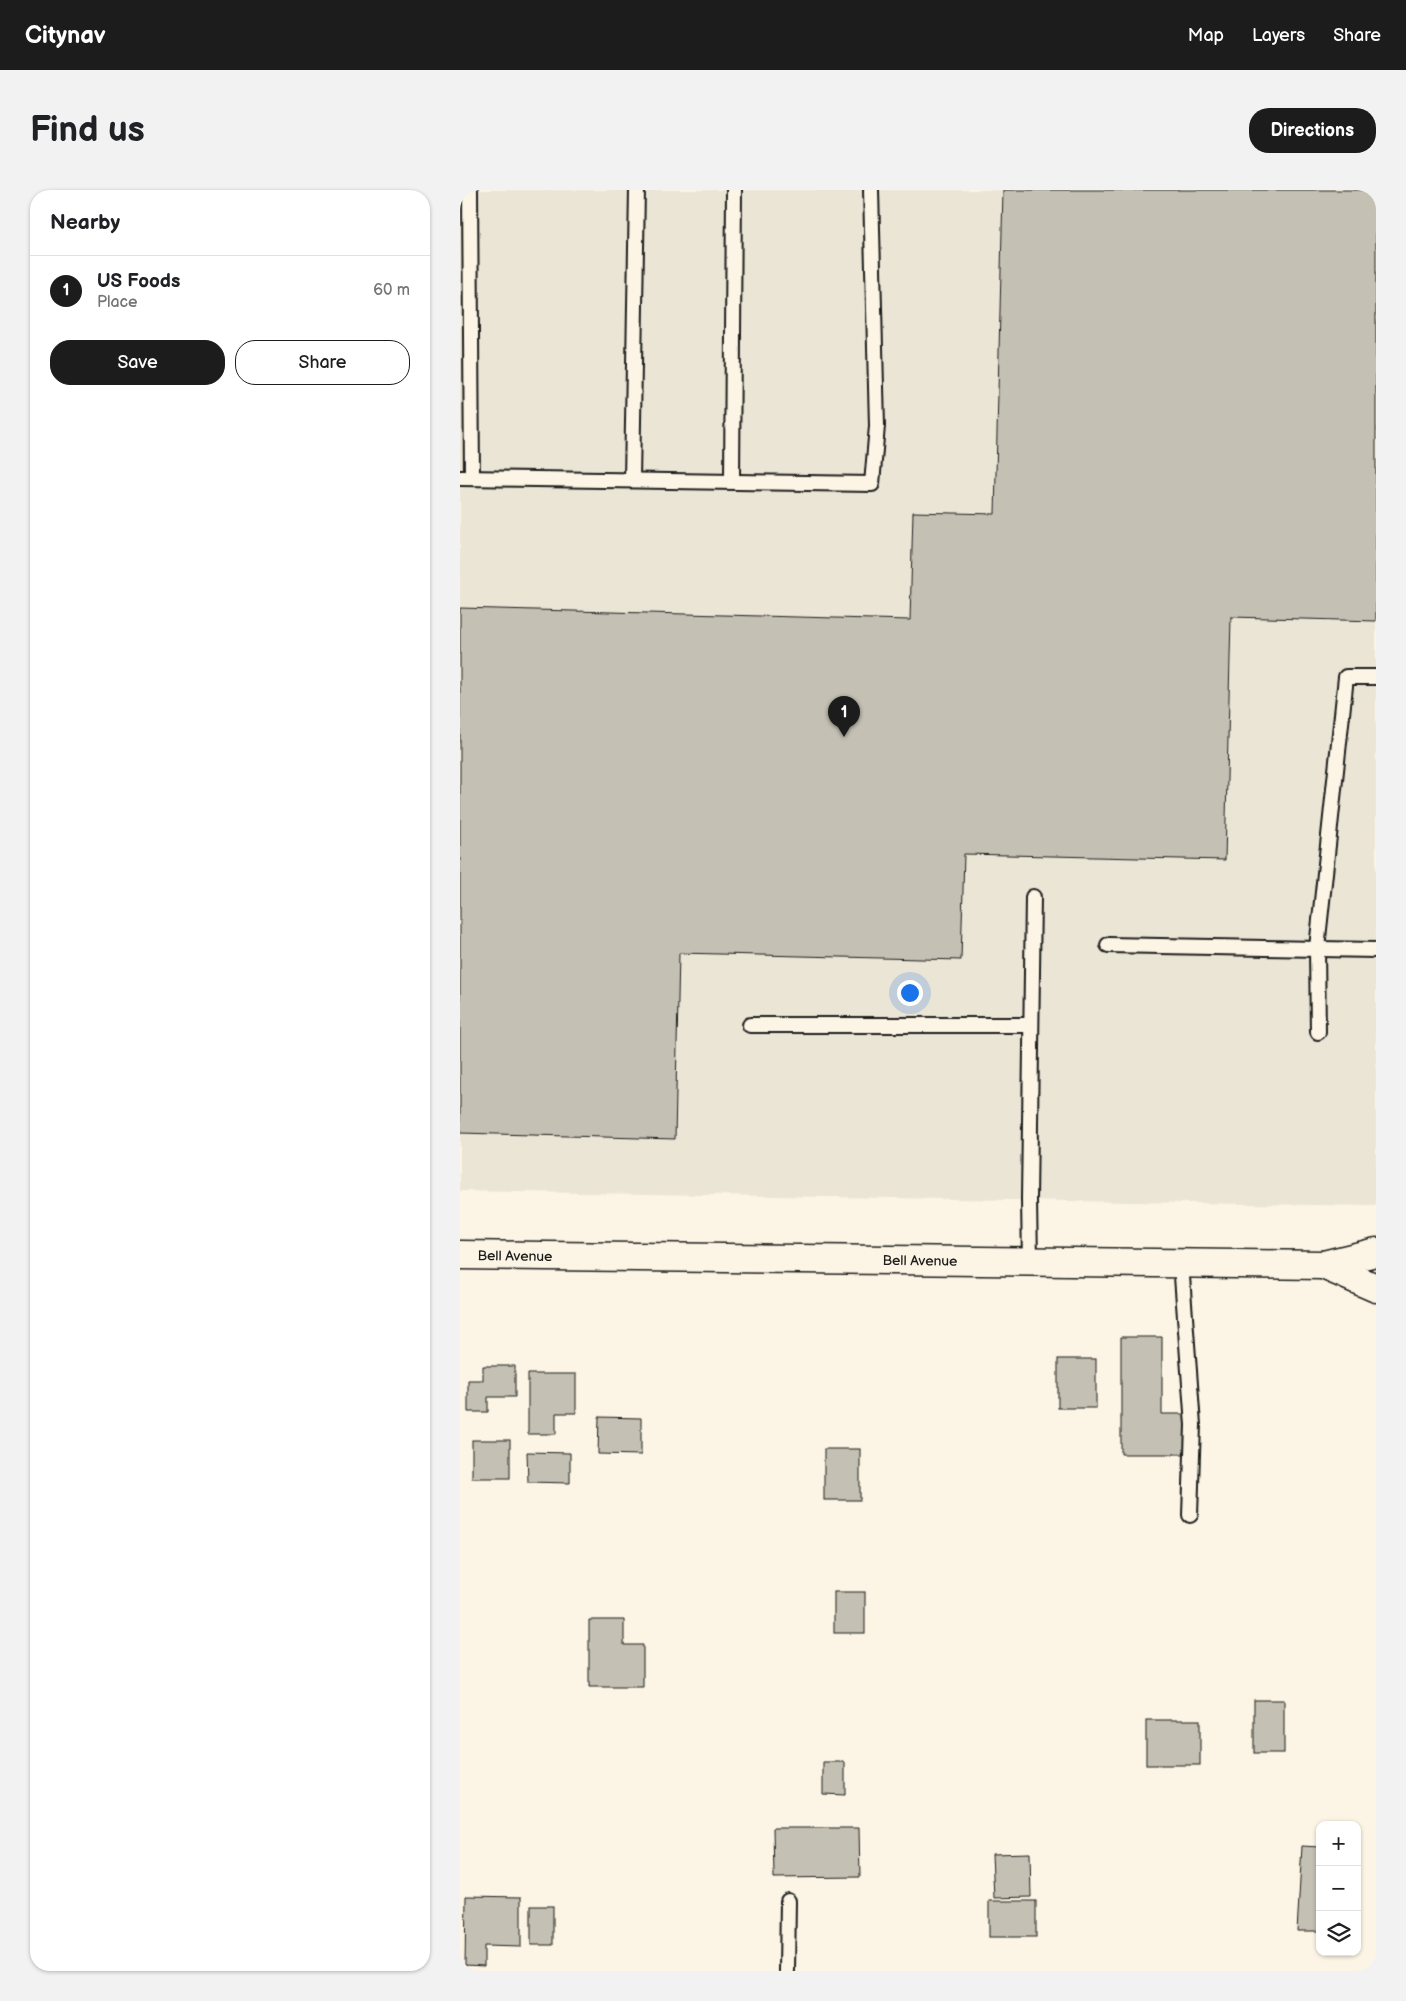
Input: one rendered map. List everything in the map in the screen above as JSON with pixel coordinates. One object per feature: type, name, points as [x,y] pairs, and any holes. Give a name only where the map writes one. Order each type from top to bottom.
[{"type":"main road","points":[[1323,1265],[1376,1252]]},
{"type":"main road","name":"Bell Avenue","points":[[460,1256],[1323,1265],[1376,1288]]},
{"type":"lane","points":[[470,190],[466,478],[872,484],[877,426],[871,190]]},
{"type":"lane","points":[[632,480],[638,190]]},
{"type":"lane","points":[[732,481],[734,190]]},
{"type":"lane","points":[[1318,1032],[1317,948],[1346,677],[1376,677]]},
{"type":"lane","points":[[1030,1262],[1029,1200],[1034,897]]},
{"type":"lane","points":[[1108,945],[1376,950]]},
{"type":"lane","points":[[750,1025],[1031,1025]]},
{"type":"lane","points":[[1181,1263],[1192,1425],[1190,1515]]},
{"type":"lane","points":[[787,1971],[788,1901]]},
{"type":"shaded area","points":[[460,190],[1376,190],[1376,1206],[460,1191]]},
{"type":"building","points":[[1003,190],[1376,190],[1376,621],[1231,617],[1225,860],[964,854],[961,960],[679,953],[675,1139],[460,1133],[460,608],[910,620],[913,512],[995,514]]},
{"type":"building","points":[[1121,1337],[1162,1337],[1162,1414],[1185,1414],[1185,1454],[1121,1454]]},
{"type":"building","points":[[1058,1359],[1096,1359],[1096,1408],[1058,1408]]},
{"type":"building","points":[[483,1366],[515,1366],[515,1397],[488,1397],[488,1412],[468,1412],[468,1380],[483,1380]]},
{"type":"building","points":[[528,1374],[576,1374],[576,1413],[556,1413],[556,1434],[528,1434]]},
{"type":"building","points":[[599,1417],[641,1418],[641,1455],[598,1454]]},
{"type":"building","points":[[472,1440],[510,1440],[510,1478],[472,1478]]},
{"type":"building","points":[[824,1449],[860,1449],[860,1500],[824,1500]]},
{"type":"building","points":[[527,1452],[570,1453],[570,1483],[528,1482]]},
{"type":"building","points":[[834,1592],[865,1592],[865,1633],[834,1633]]},
{"type":"building","points":[[589,1620],[624,1620],[624,1645],[643,1645],[643,1687],[589,1687]]},
{"type":"building","points":[[1254,1700],[1284,1700],[1284,1753],[1254,1753]]},
{"type":"building","points":[[1146,1720],[1200,1720],[1200,1765],[1146,1765]]},
{"type":"building","points":[[823,1762],[845,1762],[845,1795],[823,1794]]},
{"type":"building","points":[[773,1828],[859,1828],[860,1877],[774,1878]]},
{"type":"building","points":[[1302,1846],[1316,1847],[1316,1931],[1297,1931]]},
{"type":"building","points":[[1030,1853],[1031,1897],[994,1898],[992,1854]]},
{"type":"building","points":[[466,1896],[521,1897],[521,1947],[484,1946],[484,1966],[465,1965]]},
{"type":"building","points":[[989,1901],[1036,1901],[1036,1937],[989,1937]]},
{"type":"building","points":[[531,1906],[553,1906],[553,1945],[531,1945]]},
{"type":"place","name":"US Foods","points":[[844,737]]}]
